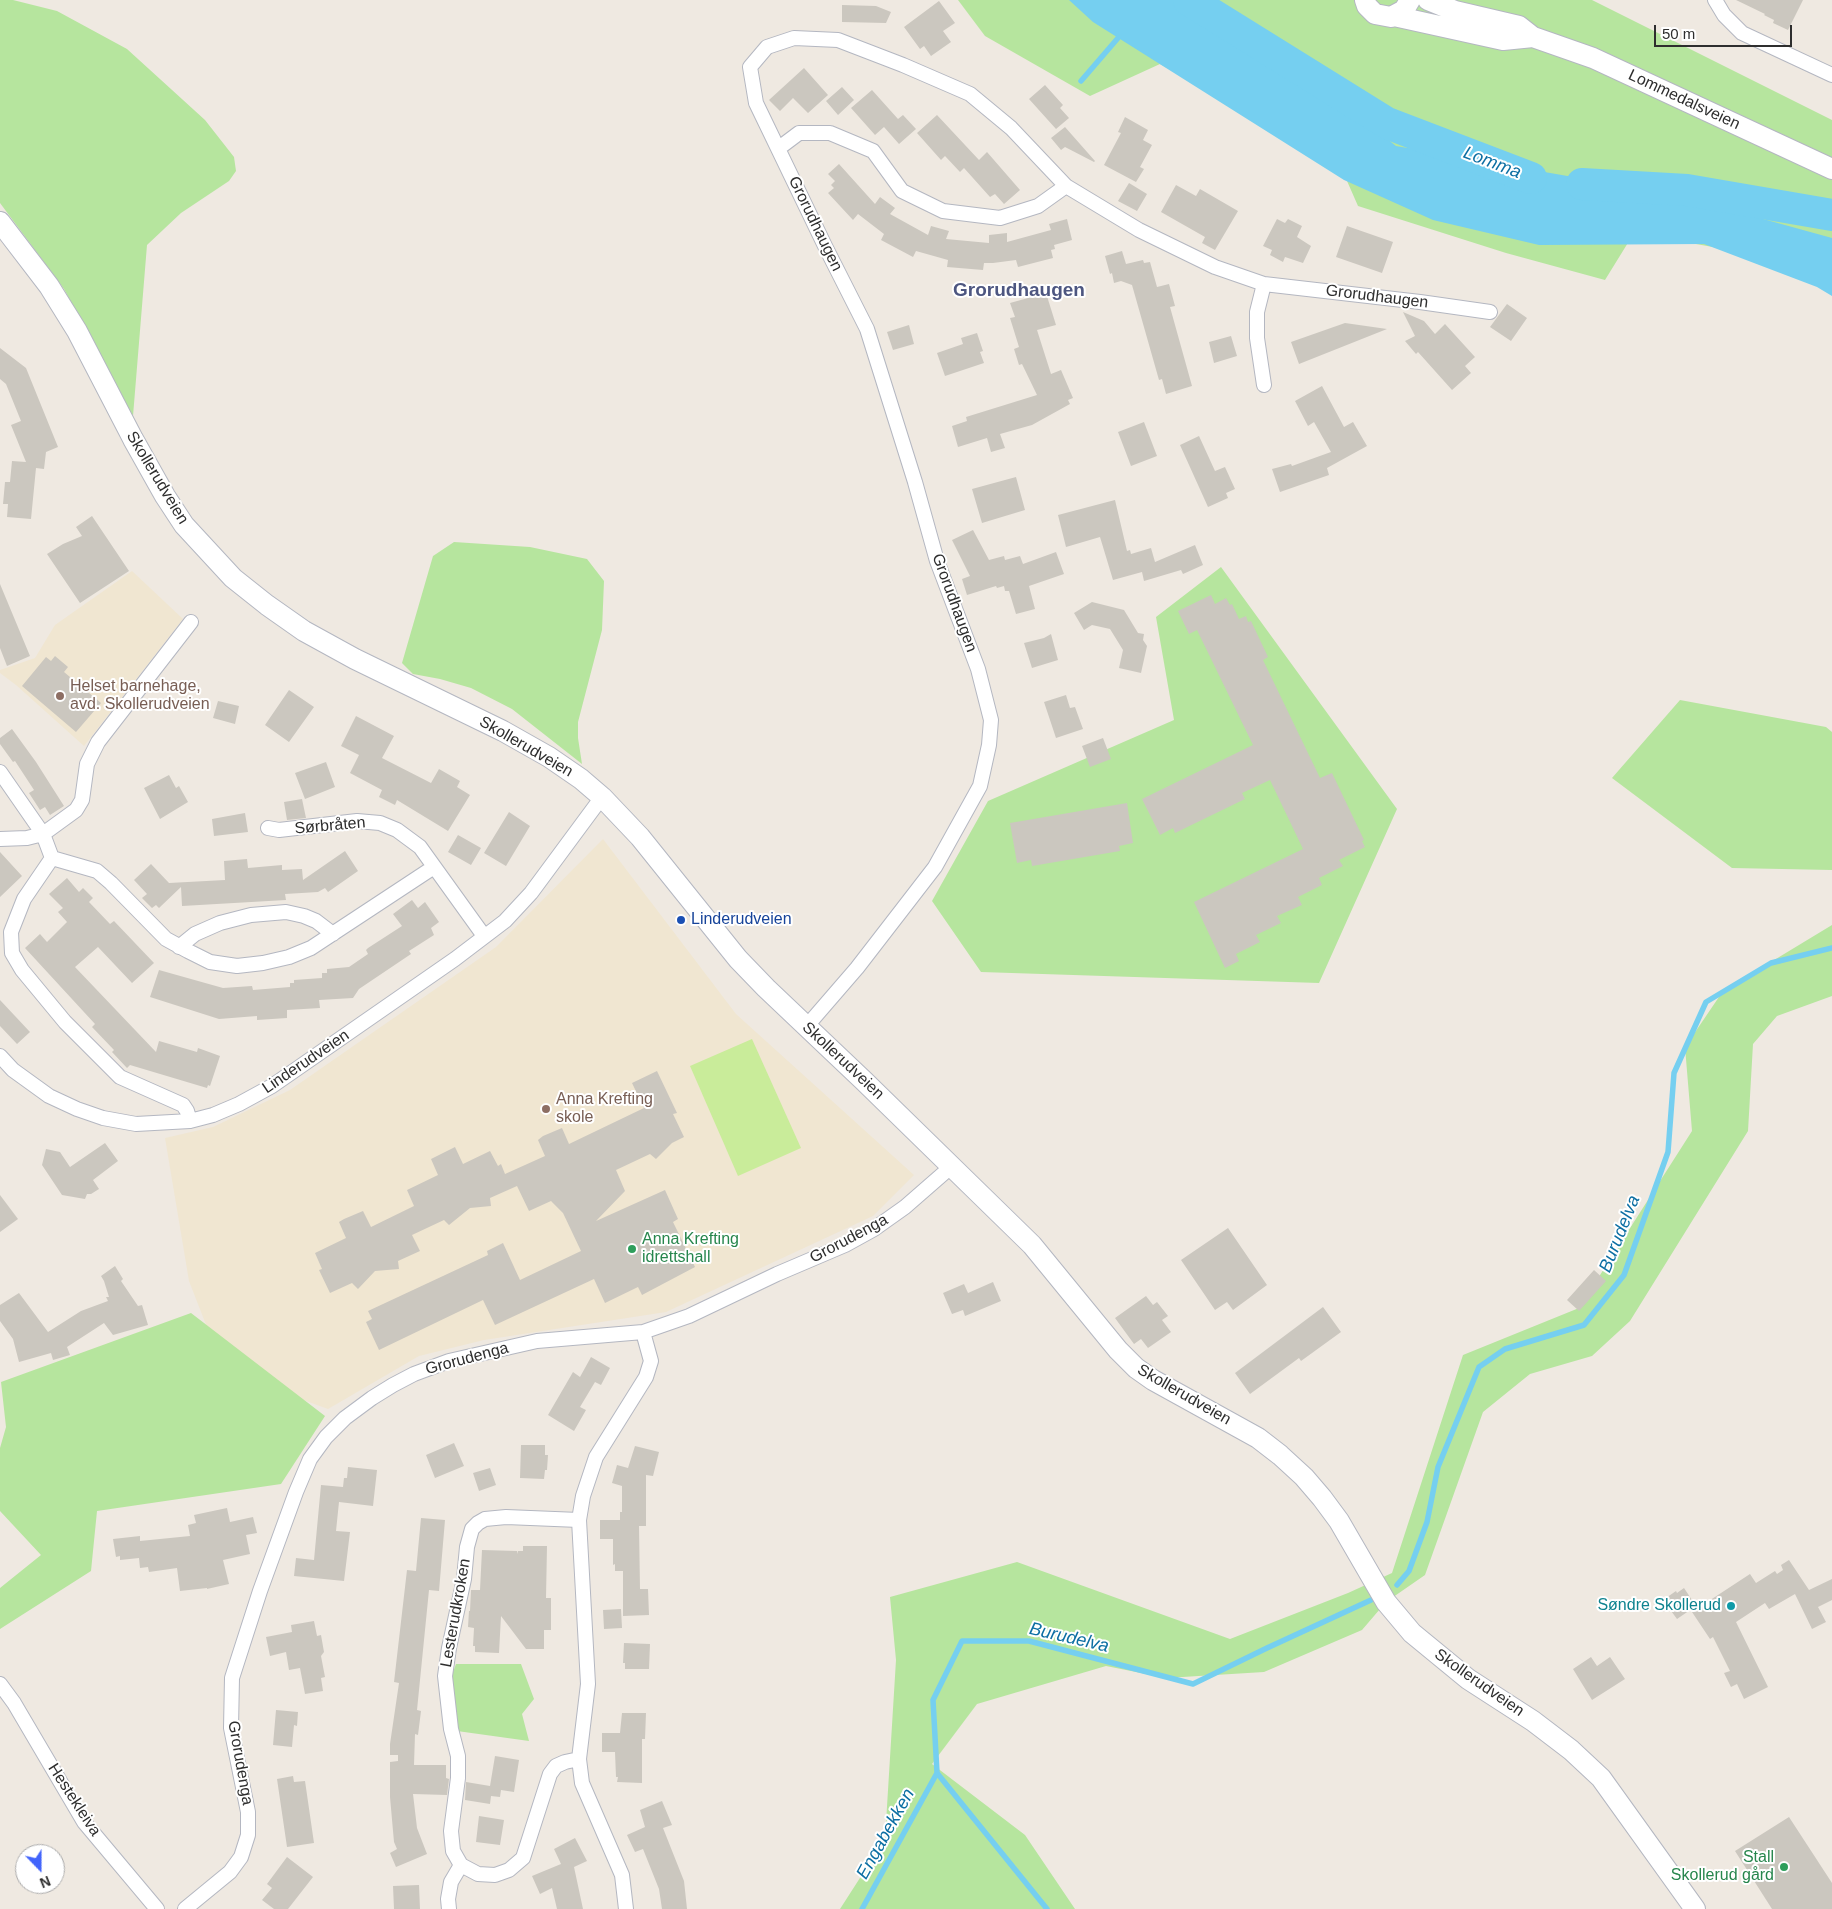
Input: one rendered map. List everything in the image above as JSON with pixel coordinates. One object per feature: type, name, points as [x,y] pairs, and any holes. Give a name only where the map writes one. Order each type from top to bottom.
[{"type":"street","name":"Lommedalsveien","points":[[1364,0],[1374,14],[1385,17],[1394,16],[1503,40],[1533,37]]},
{"type":"street","points":[[1394,16],[1404,10],[1410,0]]},
{"type":"street","name":"Lommedalsveien","points":[[1428,0],[1455,11],[1519,26],[1533,37],[1616,68],[1832,170]]},
{"type":"street","points":[[1715,0],[1724,15],[1742,33],[1832,76]]},
{"type":"street","name":"Grorudhaugen","points":[[806,1027],[857,968],[935,868],[980,786],[990,745],[991,720],[978,669],[937,561],[915,482],[867,329],[756,103],[750,67],[767,47],[794,38],[838,40],[970,94],[1011,128],[1066,186],[1138,230],[1215,267],[1264,284],[1490,312]]},
{"type":"street","points":[[779,148],[799,134],[830,133],[873,151],[902,190],[944,211],[1000,218],[1038,206],[1066,186]]},
{"type":"street","name":"Skollerudveien","points":[[0,222],[49,286],[77,331],[165,496],[184,525],[233,578],[304,631],[355,659],[503,731],[549,757],[581,779],[602,797],[640,837],[738,959],[1032,1245],[1112,1343],[1136,1368],[1152,1380],[1258,1438],[1304,1477],[1339,1521],[1386,1602],[1412,1633],[1468,1680],[1533,1722],[1564,1745],[1600,1778],[1695,1909]]},
{"type":"street","points":[[1264,284],[1257,312],[1257,338],[1264,385]]},
{"type":"street","points":[[0,839],[27,838],[43,834],[76,810],[82,800],[87,764],[98,742],[191,622]]},
{"type":"street","points":[[0,772],[43,834],[52,858]]},
{"type":"street","name":"Linderudveien","points":[[0,1056],[13,1070],[49,1096],[95,1115],[136,1124],[190,1121],[213,1115],[239,1104],[272,1086],[455,959],[505,921],[532,893],[602,797]]},
{"type":"street","name":"Sørbråten","points":[[268,828],[279,830],[357,821],[380,823],[397,830],[420,847],[484,936]]},
{"type":"street","points":[[52,858],[97,871],[166,939],[210,962],[237,966],[289,957],[311,948],[434,867]]},
{"type":"street","points":[[52,858],[24,899],[15,919],[11,932],[12,953],[22,970],[65,1022],[111,1069],[120,1077],[183,1105],[190,1121]]},
{"type":"street","points":[[180,947],[196,934],[220,922],[251,915],[286,912],[316,921],[333,934]]},
{"type":"street","name":"Grorudenga","points":[[186,1909],[230,1872],[241,1857],[248,1835],[248,1812],[231,1728],[232,1678],[245,1633],[296,1492],[310,1459],[326,1437],[346,1418],[393,1385],[414,1374],[450,1361],[537,1341],[643,1332],[689,1316],[777,1274],[844,1245],[874,1229],[905,1207],[952,1166]]},
{"type":"street","points":[[626,1909],[622,1875],[582,1783],[579,1759],[588,1684],[579,1520],[582,1496],[596,1457],[646,1377],[651,1361],[643,1332]]},
{"type":"street","name":"Lesterudkroken","points":[[461,1865],[453,1851],[451,1832],[458,1778],[458,1756],[451,1729],[445,1676],[464,1579],[467,1547],[472,1529],[478,1522],[506,1516],[579,1520]]},
{"type":"street","name":"Hestekleiva","points":[[0,1684],[14,1703],[84,1822],[158,1909]]},
{"type":"street","points":[[449,1909],[448,1899],[451,1882],[461,1865],[478,1874],[494,1875],[509,1870],[522,1858],[550,1774],[556,1766],[579,1759]]},
{"type":"shaded area","points":[[132,571],[183,619],[84,746],[0,673],[0,670],[35,658],[55,625]]},
{"type":"shaded area","name":"Anna Krefting skole","points":[[603,839],[736,1014],[914,1175],[873,1216],[666,1312],[484,1340],[419,1356],[328,1409],[251,1381],[210,1335],[189,1281],[165,1138],[213,1127],[290,1090],[496,947]]},
{"type":"green space","points":[[0,0],[13,0],[57,11],[127,49],[205,120],[234,157],[236,171],[229,181],[181,213],[147,245],[133,416],[64,289],[0,203]]},
{"type":"green space","points":[[958,0],[1592,0],[1832,120],[1832,285],[1724,249],[1634,233],[1605,280],[1506,253],[1358,206],[1340,165],[1160,64],[1090,96],[985,36]]},
{"type":"green space","points":[[454,542],[530,547],[587,559],[604,581],[602,630],[578,722],[578,738],[582,764],[512,709],[471,688],[413,674],[402,663],[433,556]]},
{"type":"green space","points":[[1221,567],[1397,809],[1319,983],[981,972],[932,901],[988,801],[1174,720],[1156,617]]},
{"type":"green space","points":[[1680,700],[1826,727],[1832,732],[1832,870],[1732,868],[1612,778]]},
{"type":"green space","points":[[1832,925],[1832,996],[1777,1016],[1753,1044],[1748,1131],[1630,1321],[1592,1356],[1530,1374],[1483,1412],[1425,1575],[1386,1602],[1362,1630],[1264,1672],[1166,1678],[1106,1666],[977,1704],[932,1764],[1025,1835],[1075,1909],[840,1909],[885,1839],[896,1660],[890,1597],[1017,1562],[1230,1639],[1348,1593],[1392,1573],[1463,1355],[1579,1308],[1692,1131],[1685,1047],[1723,991]]},
{"type":"green space","points":[[752,1039],[801,1148],[738,1176],[690,1066]]},
{"type":"green space","points":[[191,1313],[325,1416],[281,1484],[97,1511],[91,1571],[0,1629],[0,1588],[41,1555],[0,1511],[0,1448],[6,1427],[1,1382]]},
{"type":"green space","points":[[456,1664],[521,1664],[534,1699],[522,1714],[529,1741],[457,1731],[451,1699],[453,1672]]},
{"type":"water","points":[[1069,0],[1213,0],[1396,146],[1676,195],[1832,238],[1832,296],[1817,287],[1704,244],[1539,245],[1433,220],[1344,180],[1093,22]]},
{"type":"building","points":[[1736,0],[1803,0],[1788,30],[1773,23],[1774,20],[1765,14]]},
{"type":"building","points":[[939,1],[955,23],[943,31],[951,42],[931,56],[924,46],[920,49],[904,27]]},
{"type":"building","points":[[842,5],[876,6],[891,12],[886,23],[842,22]]},
{"type":"building","points":[[804,68],[828,95],[808,113],[793,98],[780,111],[769,100]]},
{"type":"building","points":[[1045,85],[1063,105],[1060,108],[1069,118],[1056,129],[1029,99]]},
{"type":"building","points":[[842,87],[854,100],[838,115],[826,101]]},
{"type":"building","points":[[872,90],[898,119],[903,115],[916,129],[899,144],[884,127],[875,135],[851,108]]},
{"type":"building","points":[[937,115],[979,160],[987,152],[1020,190],[1004,204],[995,194],[990,197],[964,168],[960,172],[945,156],[941,160],[917,133]]},
{"type":"building","points":[[1125,117],[1148,130],[1143,140],[1152,145],[1140,167],[1144,169],[1136,182],[1104,165],[1121,133],[1118,132]]},
{"type":"building","points":[[1065,127],[1094,162],[1065,147],[1061,150],[1051,138]]},
{"type":"building","points":[[839,164],[875,204],[880,197],[895,208],[890,214],[928,235],[931,226],[949,231],[946,239],[989,243],[989,235],[1007,233],[1007,242],[1051,230],[1049,224],[1067,219],[1072,240],[1054,245],[1055,249],[1051,250],[1053,258],[1018,267],[1016,260],[984,263],[983,270],[947,267],[948,260],[916,251],[913,257],[881,240],[884,234],[858,214],[853,220],[828,193],[834,188],[831,185],[835,181],[828,174]]},
{"type":"building","points":[[1129,183],[1147,194],[1137,211],[1118,201]]},
{"type":"building","points":[[1176,185],[1196,196],[1200,189],[1238,211],[1215,250],[1202,243],[1205,237],[1161,212]]},
{"type":"building","points":[[1277,219],[1285,223],[1288,219],[1302,226],[1297,237],[1311,246],[1303,263],[1285,257],[1283,262],[1270,255],[1272,250],[1263,246]]},
{"type":"building","points":[[1347,226],[1393,242],[1382,273],[1336,257]]},
{"type":"building","points":[[1122,251],[1126,264],[1143,260],[1144,263],[1150,262],[1157,287],[1169,284],[1175,306],[1170,307],[1192,386],[1166,394],[1162,379],[1159,380],[1132,285],[1121,281],[1114,283],[1112,273],[1110,274],[1105,256]]},
{"type":"building","points":[[1046,293],[1056,325],[1037,330],[1051,374],[1061,370],[1073,398],[1068,400],[1070,404],[1032,425],[1000,434],[1005,448],[991,452],[987,438],[958,447],[952,426],[967,421],[966,417],[1037,395],[1022,364],[1019,365],[1014,349],[1019,347],[1010,318],[1015,317],[1010,303]]},
{"type":"building","points":[[1507,304],[1527,318],[1511,341],[1490,327]]},
{"type":"building","points":[[1403,312],[1424,321],[1435,334],[1445,324],[1475,357],[1465,366],[1471,373],[1452,390],[1418,352],[1416,354],[1405,341],[1415,336]]},
{"type":"building","points":[[1345,323],[1387,329],[1299,364],[1291,342]]},
{"type":"building","points":[[909,325],[914,344],[893,350],[887,332]]},
{"type":"building","points":[[977,333],[983,351],[980,352],[984,363],[945,376],[937,353],[963,344],[961,338]]},
{"type":"building","points":[[1231,336],[1237,356],[1214,363],[1209,342]]},
{"type":"building","points":[[0,348],[26,368],[58,447],[46,452],[44,469],[36,468],[31,519],[7,517],[8,504],[3,504],[5,482],[10,482],[12,461],[26,462],[11,425],[21,421],[6,384],[0,379]]},
{"type":"building","points":[[1322,386],[1344,427],[1353,422],[1367,446],[1327,468],[1329,475],[1280,492],[1272,469],[1291,464],[1292,466],[1331,452],[1314,422],[1308,426],[1295,401]]},
{"type":"building","points":[[1144,422],[1157,456],[1131,466],[1118,432]]},
{"type":"building","points":[[1199,436],[1215,471],[1225,467],[1235,489],[1226,493],[1228,498],[1208,507],[1180,445]]},
{"type":"building","points":[[1016,477],[1025,510],[982,523],[972,489]]},
{"type":"building","points":[[1115,500],[1127,551],[1130,550],[1131,554],[1151,548],[1155,562],[1195,545],[1203,565],[1183,574],[1181,570],[1144,581],[1142,572],[1113,580],[1100,537],[1066,547],[1058,515]]},
{"type":"building","points":[[92,516],[129,571],[80,603],[47,554],[63,544],[82,536],[76,527]]},
{"type":"building","points":[[973,530],[989,560],[1004,556],[1005,560],[1020,556],[1023,564],[1056,552],[1064,574],[1029,586],[1035,609],[1016,614],[1009,591],[1005,591],[1004,586],[997,588],[996,586],[967,595],[962,579],[970,576],[952,540]]},
{"type":"building","points":[[0,584],[30,656],[7,666],[0,648]]},
{"type":"building","points":[[1211,595],[1215,604],[1226,598],[1230,605],[1232,604],[1239,619],[1246,616],[1248,622],[1251,621],[1268,657],[1263,660],[1320,778],[1332,773],[1364,840],[1362,841],[1365,847],[1339,860],[1343,866],[1319,878],[1322,885],[1298,897],[1302,905],[1277,916],[1281,923],[1256,935],[1260,942],[1236,954],[1239,961],[1225,968],[1194,902],[1303,849],[1270,780],[1242,793],[1245,799],[1175,833],[1173,828],[1160,835],[1142,799],[1253,745],[1197,630],[1189,634],[1178,611]]},
{"type":"building","points":[[1092,602],[1124,610],[1138,633],[1144,634],[1143,640],[1147,646],[1141,673],[1119,668],[1123,650],[1110,629],[1092,625],[1084,630],[1074,613]]},
{"type":"building","points":[[1051,634],[1058,660],[1032,668],[1024,643],[1044,638]]},
{"type":"building","points":[[55,656],[68,667],[64,672],[101,703],[76,732],[22,686],[46,657],[51,661]]},
{"type":"building","points":[[289,690],[314,707],[289,742],[265,725]]},
{"type":"building","points":[[1066,695],[1070,708],[1075,707],[1083,729],[1056,738],[1044,702]]},
{"type":"building","points":[[218,701],[239,706],[235,724],[213,718]]},
{"type":"building","points":[[356,716],[394,736],[382,758],[431,783],[439,769],[460,781],[457,787],[470,795],[448,831],[397,800],[395,805],[379,797],[382,790],[350,773],[359,755],[341,746]]},
{"type":"building","points":[[12,729],[64,806],[50,815],[45,807],[40,810],[29,793],[34,790],[15,761],[13,762],[0,744],[0,738]]},
{"type":"building","points":[[1103,738],[1111,759],[1090,767],[1082,746]]},
{"type":"building","points":[[326,762],[335,787],[305,799],[295,773]]},
{"type":"building","points":[[169,775],[176,788],[179,786],[188,802],[160,819],[144,788]]},
{"type":"building","points":[[302,799],[306,818],[287,820],[284,802]]},
{"type":"building","points":[[1127,803],[1133,843],[1119,846],[1120,851],[1032,866],[1031,860],[1017,863],[1010,823]]},
{"type":"building","points":[[509,812],[530,826],[506,866],[484,853]]},
{"type":"building","points":[[245,813],[248,832],[214,836],[212,819]]},
{"type":"building","points":[[458,835],[481,848],[471,865],[448,852]]},
{"type":"building","points":[[345,851],[358,871],[328,892],[325,888],[318,892],[285,894],[286,900],[182,906],[181,887],[159,908],[156,905],[152,908],[142,898],[147,894],[134,880],[151,864],[169,883],[225,880],[224,861],[247,859],[248,868],[282,865],[282,870],[302,869],[303,880]]},
{"type":"building","points":[[0,852],[22,876],[0,897]]},
{"type":"building","points":[[67,878],[79,892],[83,888],[93,898],[89,902],[110,924],[114,921],[154,963],[132,983],[98,947],[75,967],[156,1052],[159,1041],[197,1052],[198,1048],[220,1056],[210,1086],[208,1085],[207,1088],[130,1065],[127,1068],[112,1052],[114,1050],[92,1027],[95,1024],[25,948],[40,934],[47,942],[67,922],[58,912],[63,908],[49,894]]},
{"type":"building","points":[[412,900],[418,908],[425,902],[439,922],[431,928],[434,935],[409,951],[411,954],[359,989],[353,998],[319,1000],[320,1008],[287,1010],[287,1018],[257,1020],[257,1016],[219,1019],[150,997],[159,970],[223,988],[252,986],[253,990],[290,987],[290,983],[294,983],[294,980],[322,978],[322,973],[327,973],[327,969],[349,967],[368,954],[366,950],[368,948],[402,926],[393,914]]},
{"type":"building","points":[[0,1000],[30,1032],[17,1044],[0,1026]]},
{"type":"building","points":[[657,1071],[677,1113],[673,1114],[684,1137],[672,1143],[656,1159],[650,1154],[616,1170],[625,1191],[596,1221],[665,1190],[678,1219],[673,1222],[695,1267],[642,1295],[638,1287],[605,1303],[594,1279],[495,1325],[483,1300],[379,1350],[366,1322],[372,1319],[368,1311],[488,1255],[487,1251],[503,1243],[520,1280],[581,1251],[563,1213],[551,1201],[529,1211],[517,1186],[490,1198],[491,1206],[470,1208],[449,1225],[444,1220],[412,1235],[420,1251],[398,1261],[399,1269],[375,1271],[358,1289],[352,1283],[330,1293],[319,1270],[322,1269],[315,1253],[346,1238],[339,1222],[344,1219],[363,1211],[371,1227],[414,1206],[407,1190],[438,1175],[431,1159],[455,1147],[463,1164],[490,1151],[498,1166],[501,1164],[505,1174],[545,1156],[538,1140],[543,1136],[562,1128],[569,1144],[644,1108],[632,1083]]},
{"type":"building","points":[[105,1143],[118,1161],[93,1180],[99,1189],[91,1194],[87,1194],[85,1199],[62,1195],[42,1165],[46,1149],[60,1152],[70,1167]]},
{"type":"building","points":[[0,1195],[18,1219],[0,1232]]},
{"type":"building","points":[[1228,1228],[1267,1285],[1233,1310],[1227,1302],[1215,1310],[1181,1260]]},
{"type":"building","points":[[115,1266],[123,1279],[121,1281],[138,1306],[142,1305],[148,1325],[113,1335],[104,1323],[67,1347],[70,1355],[53,1360],[51,1353],[19,1362],[13,1339],[0,1321],[0,1305],[19,1293],[48,1332],[81,1311],[108,1301],[106,1297],[109,1297],[101,1276]]},
{"type":"building","points":[[1594,1270],[1606,1281],[1579,1311],[1567,1300]]},
{"type":"building","points":[[993,1282],[1001,1301],[965,1316],[963,1310],[952,1314],[943,1293],[964,1284],[968,1293]]},
{"type":"building","points":[[1146,1296],[1153,1305],[1157,1302],[1168,1316],[1162,1320],[1171,1332],[1148,1348],[1141,1339],[1134,1344],[1115,1318]]},
{"type":"building","points":[[1323,1307],[1341,1332],[1301,1361],[1299,1358],[1250,1394],[1235,1373]]},
{"type":"building","points":[[591,1357],[610,1368],[601,1385],[595,1382],[580,1407],[586,1410],[574,1431],[548,1415],[573,1372],[580,1377]]},
{"type":"building","points":[[454,1443],[464,1466],[435,1478],[426,1455]]},
{"type":"building","points":[[521,1445],[545,1445],[545,1455],[548,1455],[544,1479],[520,1478]]},
{"type":"building","points":[[635,1446],[659,1452],[653,1476],[646,1475],[646,1526],[639,1526],[640,1589],[648,1589],[649,1615],[623,1616],[623,1571],[615,1571],[615,1564],[613,1565],[613,1539],[600,1539],[600,1520],[620,1520],[620,1512],[622,1512],[622,1486],[612,1483],[617,1465],[628,1468]]},
{"type":"building","points":[[348,1467],[377,1470],[373,1506],[339,1502],[336,1531],[350,1532],[344,1581],[294,1576],[296,1558],[314,1560],[321,1485],[343,1487],[344,1478],[347,1478]]},
{"type":"building","points":[[490,1468],[496,1485],[479,1491],[473,1473]]},
{"type":"building","points":[[227,1508],[230,1522],[253,1517],[257,1533],[246,1535],[250,1554],[223,1560],[229,1584],[207,1589],[180,1591],[177,1568],[149,1572],[148,1567],[140,1568],[139,1558],[120,1560],[120,1556],[116,1557],[113,1539],[140,1536],[140,1541],[190,1536],[188,1525],[196,1523],[194,1515]]},
{"type":"building","points":[[421,1518],[445,1520],[439,1591],[429,1590],[417,1710],[421,1711],[418,1735],[415,1734],[414,1765],[446,1765],[446,1778],[449,1779],[447,1795],[413,1794],[417,1828],[427,1854],[396,1867],[390,1853],[397,1849],[394,1842],[390,1797],[390,1762],[398,1761],[398,1755],[390,1755],[399,1683],[394,1682],[407,1570],[416,1571]]},
{"type":"building","points":[[523,1546],[547,1546],[546,1598],[551,1598],[551,1630],[544,1630],[544,1649],[526,1649],[501,1616],[499,1653],[475,1652],[475,1646],[473,1646],[474,1628],[468,1627],[469,1611],[471,1590],[480,1590],[482,1550],[517,1551],[518,1554],[518,1551],[523,1551]]},
{"type":"building","points":[[1789,1560],[1809,1590],[1832,1579],[1832,1600],[1818,1607],[1826,1622],[1812,1629],[1795,1594],[1769,1609],[1765,1603],[1736,1622],[1768,1687],[1744,1699],[1737,1684],[1731,1687],[1724,1673],[1730,1671],[1713,1637],[1710,1639],[1692,1612],[1750,1574],[1756,1583],[1775,1571],[1777,1574],[1783,1570],[1781,1565]]},
{"type":"building","points":[[1684,1588],[1696,1606],[1677,1619],[1663,1600]]},
{"type":"building","points":[[621,1609],[622,1628],[604,1629],[603,1610]]},
{"type":"building","points":[[314,1621],[317,1636],[321,1635],[324,1652],[321,1656],[325,1677],[321,1678],[323,1691],[305,1694],[300,1668],[289,1670],[286,1652],[270,1656],[266,1637],[292,1632],[291,1625]]},
{"type":"building","points":[[624,1643],[650,1644],[649,1669],[625,1669],[625,1663],[623,1663]]},
{"type":"building","points":[[1591,1657],[1597,1666],[1610,1657],[1625,1679],[1592,1700],[1573,1669]]},
{"type":"building","points":[[276,1710],[298,1712],[297,1726],[294,1725],[292,1747],[273,1745]]},
{"type":"building","points":[[622,1713],[646,1713],[645,1739],[642,1739],[642,1783],[617,1782],[615,1752],[602,1752],[602,1733],[620,1733]]},
{"type":"building","points":[[495,1756],[519,1760],[514,1792],[501,1790],[500,1797],[491,1796],[490,1804],[465,1800],[466,1782],[490,1786]]},
{"type":"building","points":[[293,1776],[294,1782],[305,1781],[314,1843],[287,1847],[277,1779]]},
{"type":"building","points":[[662,1801],[672,1825],[663,1828],[684,1881],[687,1909],[662,1909],[659,1889],[643,1849],[635,1852],[627,1835],[645,1827],[640,1810]]},
{"type":"building","points":[[479,1816],[504,1820],[500,1845],[476,1842]]},
{"type":"building","name":"Stall Skollerud gård","points":[[1789,1817],[1832,1883],[1832,1909],[1772,1909],[1735,1851]]},
{"type":"building","points":[[575,1838],[587,1861],[574,1867],[583,1909],[557,1909],[552,1888],[540,1894],[532,1876],[561,1864],[554,1849]]},
{"type":"building","points":[[287,1857],[313,1877],[288,1909],[274,1909],[262,1900],[272,1888],[267,1884]]},
{"type":"building","points":[[419,1885],[420,1909],[394,1909],[393,1886]]},
{"type":"waterway","name":"Lomma","points":[[1189,0],[1387,123],[1531,178]]},
{"type":"waterway","points":[[1081,81],[1118,38]]},
{"type":"waterway","name":"Lomma","points":[[1582,184],[1687,190],[1832,215]]},
{"type":"waterway","name":"Burudelva","points":[[1397,1585],[1409,1571],[1427,1522],[1438,1467],[1479,1367],[1505,1349],[1584,1325],[1624,1275],[1668,1152],[1674,1073],[1706,1002],[1771,963],[1832,948]]},
{"type":"waterway","name":"Burudelva","points":[[1047,1909],[937,1773],[933,1700],[962,1641],[1029,1641],[1193,1684],[1371,1600]]},
{"type":"waterway","name":"Engabekken","points":[[862,1909],[937,1773]]},
{"type":"place","name":"Helset barnehage, avd. Skollerudveien","points":[[60,696]]},
{"type":"place","name":"Linderudveien","points":[[681,920]]},
{"type":"place","name":"Anna Krefting skole","points":[[546,1109]]},
{"type":"place","name":"Anna Krefting idrettshall","points":[[632,1249]]},
{"type":"place","name":"Søndre Skollerud","points":[[1731,1606]]},
{"type":"place","name":"Stall Skollerud gård","points":[[1784,1867]]},
{"type":"district","name":"Grorudhaugen","points":[[1019,291]]}]
